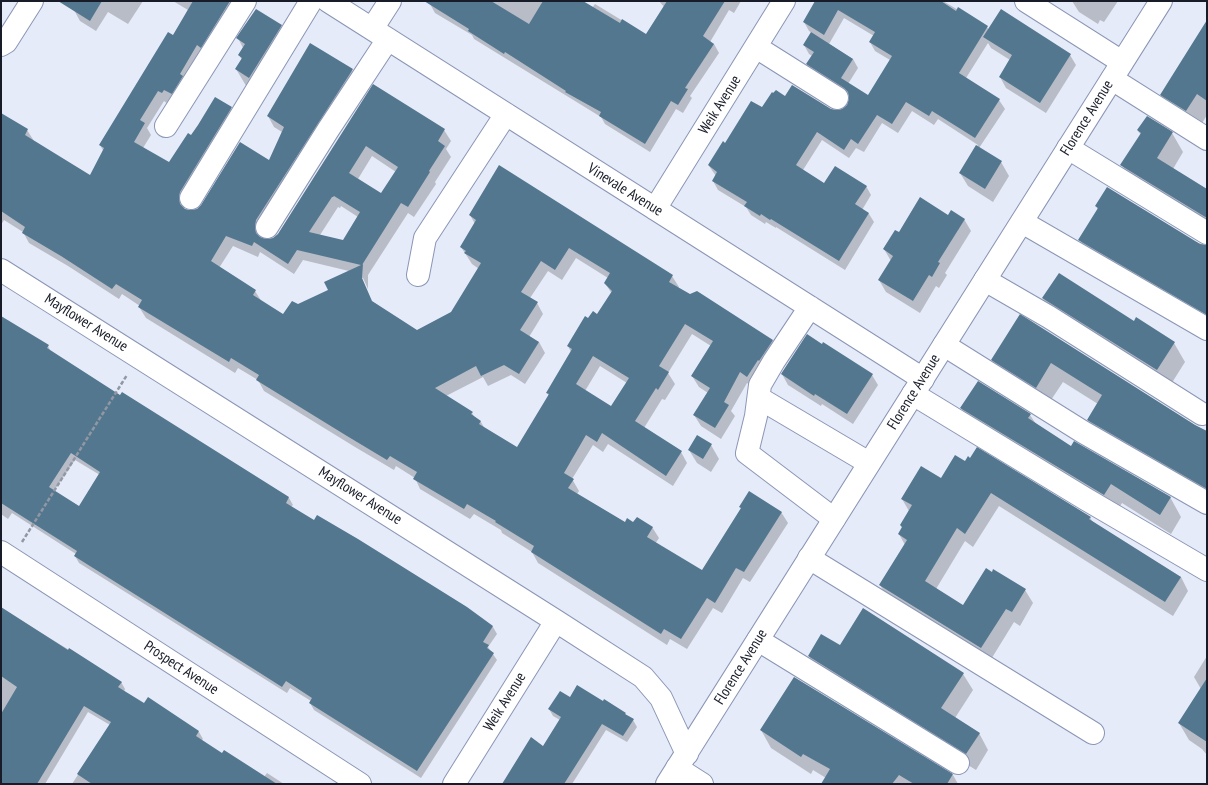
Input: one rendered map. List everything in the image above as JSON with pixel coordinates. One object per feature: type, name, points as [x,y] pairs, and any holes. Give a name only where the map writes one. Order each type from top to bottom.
[{"type":"street","points":[[1,45],[6,42],[32,1]]},
{"type":"street","points":[[166,126],[244,1]]},
{"type":"street","points":[[191,198],[311,1]]},
{"type":"street","name":"Vinevale Avenue","points":[[328,1],[810,307],[918,386],[1084,498],[1207,570]]},
{"type":"street","points":[[267,227],[380,34],[390,1]]},
{"type":"street","name":"Weik Avenue","points":[[655,209],[784,1]]},
{"type":"street","points":[[1026,1],[1207,139]]},
{"type":"street","name":"Florence Avenue","points":[[677,769],[1161,1]]},
{"type":"street","points":[[756,47],[837,98]]},
{"type":"street","points":[[418,275],[425,238],[506,114]]},
{"type":"street","points":[[1068,148],[1207,233]]},
{"type":"street","points":[[1022,222],[1207,329]]},
{"type":"street","name":"Mayflower Avenue","points":[[1,270],[556,621],[643,678],[661,698],[677,769]]},
{"type":"street","points":[[985,280],[1049,317],[1202,414]]},
{"type":"street","points":[[810,307],[760,385],[756,416],[747,453],[834,519]]},
{"type":"street","points":[[944,345],[1083,432],[1207,503]]},
{"type":"street","points":[[759,398],[869,463]]},
{"type":"street","name":"Prospect Avenue","points":[[6,555],[360,784]]},
{"type":"street","points":[[810,558],[1093,733]]},
{"type":"street","name":"Weik Avenue","points":[[454,784],[556,621]]},
{"type":"street","points":[[758,640],[958,763]]},
{"type":"street","points":[[677,769],[702,784]]},
{"type":"path","points":[[6,555],[139,356]]},
{"type":"building","points":[[58,1],[102,1],[90,21]]},
{"type":"building","points":[[193,1],[230,1],[201,48],[197,45],[180,74],[183,76],[172,94],[164,90],[162,93],[158,91],[140,120],[145,123],[134,142],[169,162],[188,133],[191,135],[215,97],[232,107],[180,192],[180,204],[185,209],[190,210],[197,209],[201,205],[240,142],[269,160],[284,127],[267,116],[310,43],[353,69],[256,220],[256,233],[260,237],[267,239],[273,238],[278,234],[373,84],[445,129],[438,141],[445,146],[429,171],[430,172],[408,207],[401,203],[362,265],[363,264],[362,278],[372,301],[417,330],[451,312],[481,263],[464,253],[466,251],[460,247],[476,220],[469,215],[499,165],[673,275],[669,282],[690,294],[697,291],[773,340],[747,377],[740,372],[724,402],[729,405],[715,428],[693,415],[710,388],[691,376],[713,341],[685,324],[659,366],[669,372],[658,390],[656,388],[635,421],[682,451],[666,476],[602,433],[597,442],[586,435],[564,473],[574,479],[568,488],[625,522],[627,518],[633,522],[637,517],[653,527],[647,537],[702,570],[741,508],[739,507],[749,491],[782,512],[744,572],[736,568],[715,603],[707,598],[681,639],[664,629],[661,634],[531,552],[534,546],[495,522],[496,521],[467,504],[464,509],[413,479],[417,472],[390,456],[387,460],[256,380],[259,375],[231,358],[229,362],[138,307],[142,300],[116,284],[112,289],[22,233],[25,227],[1,211],[1,113],[28,129],[25,135],[90,175],[104,148],[99,145],[168,32],[173,35]],"holes":[[[366,146],[398,167],[381,193],[349,173]],[[334,196],[360,212],[343,240],[309,232]],[[226,236],[252,246],[254,242],[288,264],[297,250],[361,265],[324,282],[328,290],[298,304],[292,301],[283,314],[253,295],[256,290],[211,261]],[[569,248],[610,273],[604,283],[612,291],[597,314],[593,311],[588,318],[585,316],[567,346],[572,349],[546,393],[549,394],[517,447],[479,424],[481,421],[471,414],[473,412],[435,388],[476,366],[481,376],[504,365],[519,374],[539,342],[520,330],[538,302],[521,292],[541,261],[555,270]],[[593,356],[629,378],[611,406],[576,384]]]},
{"type":"building","points":[[424,1],[491,1],[529,24],[543,1],[583,1],[620,23],[622,19],[646,34],[667,1],[725,1],[703,36],[714,44],[685,88],[688,89],[678,105],[671,101],[645,144],[599,116],[601,112],[565,92],[566,91],[505,52],[504,54],[468,31],[469,29]]},
{"type":"building","points":[[815,1],[941,1],[956,11],[958,7],[988,26],[959,73],[1000,99],[975,138],[932,111],[929,116],[906,102],[892,124],[877,115],[858,144],[851,139],[844,150],[817,132],[796,165],[824,183],[835,166],[867,186],[855,204],[869,213],[839,261],[771,219],[770,220],[761,214],[760,216],[744,206],[747,202],[712,181],[717,172],[708,165],[723,141],[725,143],[751,101],[762,107],[772,92],[773,93],[776,90],[785,96],[792,85],[831,109],[842,109],[847,105],[849,98],[848,92],[844,88],[806,64],[814,52],[803,45],[811,32],[853,59],[841,78],[868,95],[892,56],[869,42],[875,32],[838,10],[824,35],[803,22]]},
{"type":"building","points":[[256,9],[282,25],[249,78],[235,69],[242,58],[238,55],[245,44],[236,38]]},
{"type":"building","points":[[1001,9],[1071,54],[1040,103],[999,77],[1012,55],[983,37]]},
{"type":"building","points":[[1207,20],[1207,101],[1197,94],[1186,111],[1160,95]]},
{"type":"building","points":[[1147,116],[1173,132],[1157,158],[1207,189],[1207,218],[1120,165],[1141,133],[1137,130]]},
{"type":"building","points":[[976,145],[1002,161],[985,189],[959,173]]},
{"type":"building","points":[[1107,187],[1200,244],[1207,245],[1207,315],[1078,240],[1098,208],[1095,206]]},
{"type":"building","points":[[920,197],[948,215],[951,210],[965,219],[938,262],[940,263],[932,277],[929,275],[913,301],[878,280],[893,256],[883,249],[895,230],[899,232]]},
{"type":"building","points":[[1059,273],[1134,321],[1136,317],[1175,342],[1157,370],[1042,298]]},
{"type":"building","points":[[1020,314],[1195,425],[1207,431],[1207,489],[1087,420],[1102,395],[1051,363],[1036,388],[991,360]]},
{"type":"building","points":[[1,316],[49,345],[47,348],[120,395],[122,392],[289,497],[286,503],[314,520],[317,515],[467,607],[493,626],[483,642],[489,645],[487,648],[494,653],[417,771],[309,703],[312,698],[286,681],[282,687],[74,556],[77,551],[1,503]],"holes":[[[71,453],[100,472],[79,506],[49,487]]]},
{"type":"building","points":[[807,334],[822,344],[823,342],[873,374],[847,414],[815,394],[814,396],[781,374]]},
{"type":"building","points":[[978,381],[1031,414],[1028,418],[1071,446],[1074,441],[1171,497],[1160,515],[1111,484],[1104,495],[960,408]]},
{"type":"building","points":[[697,435],[712,444],[703,459],[688,450]]},
{"type":"building","points":[[977,447],[1091,517],[1089,519],[1181,577],[1165,602],[991,493],[965,534],[957,528],[925,581],[963,605],[986,568],[992,572],[993,569],[1026,589],[1012,612],[1006,609],[981,648],[879,585],[907,540],[898,534],[902,527],[900,525],[912,505],[901,499],[921,466],[941,478],[955,455],[965,461],[968,456],[970,458]]},
{"type":"building","points":[[1,607],[68,650],[69,648],[122,682],[118,687],[144,703],[148,697],[199,731],[196,736],[222,753],[224,750],[277,784],[92,784],[77,774],[111,722],[84,706],[37,784],[1,784],[1,714],[17,687],[1,676]]},
{"type":"building","points":[[863,608],[964,673],[941,708],[980,733],[966,754],[808,656],[821,634],[840,645]]},
{"type":"building","points":[[794,677],[953,774],[947,784],[914,784],[899,775],[892,784],[821,784],[830,769],[803,754],[801,757],[760,730]]},
{"type":"building","points":[[1207,678],[1207,742],[1178,723]]},
{"type":"building","points":[[577,685],[603,701],[604,699],[634,719],[623,736],[602,724],[564,784],[502,784],[531,737],[543,746],[561,717],[548,709],[560,691],[570,697]]}]
